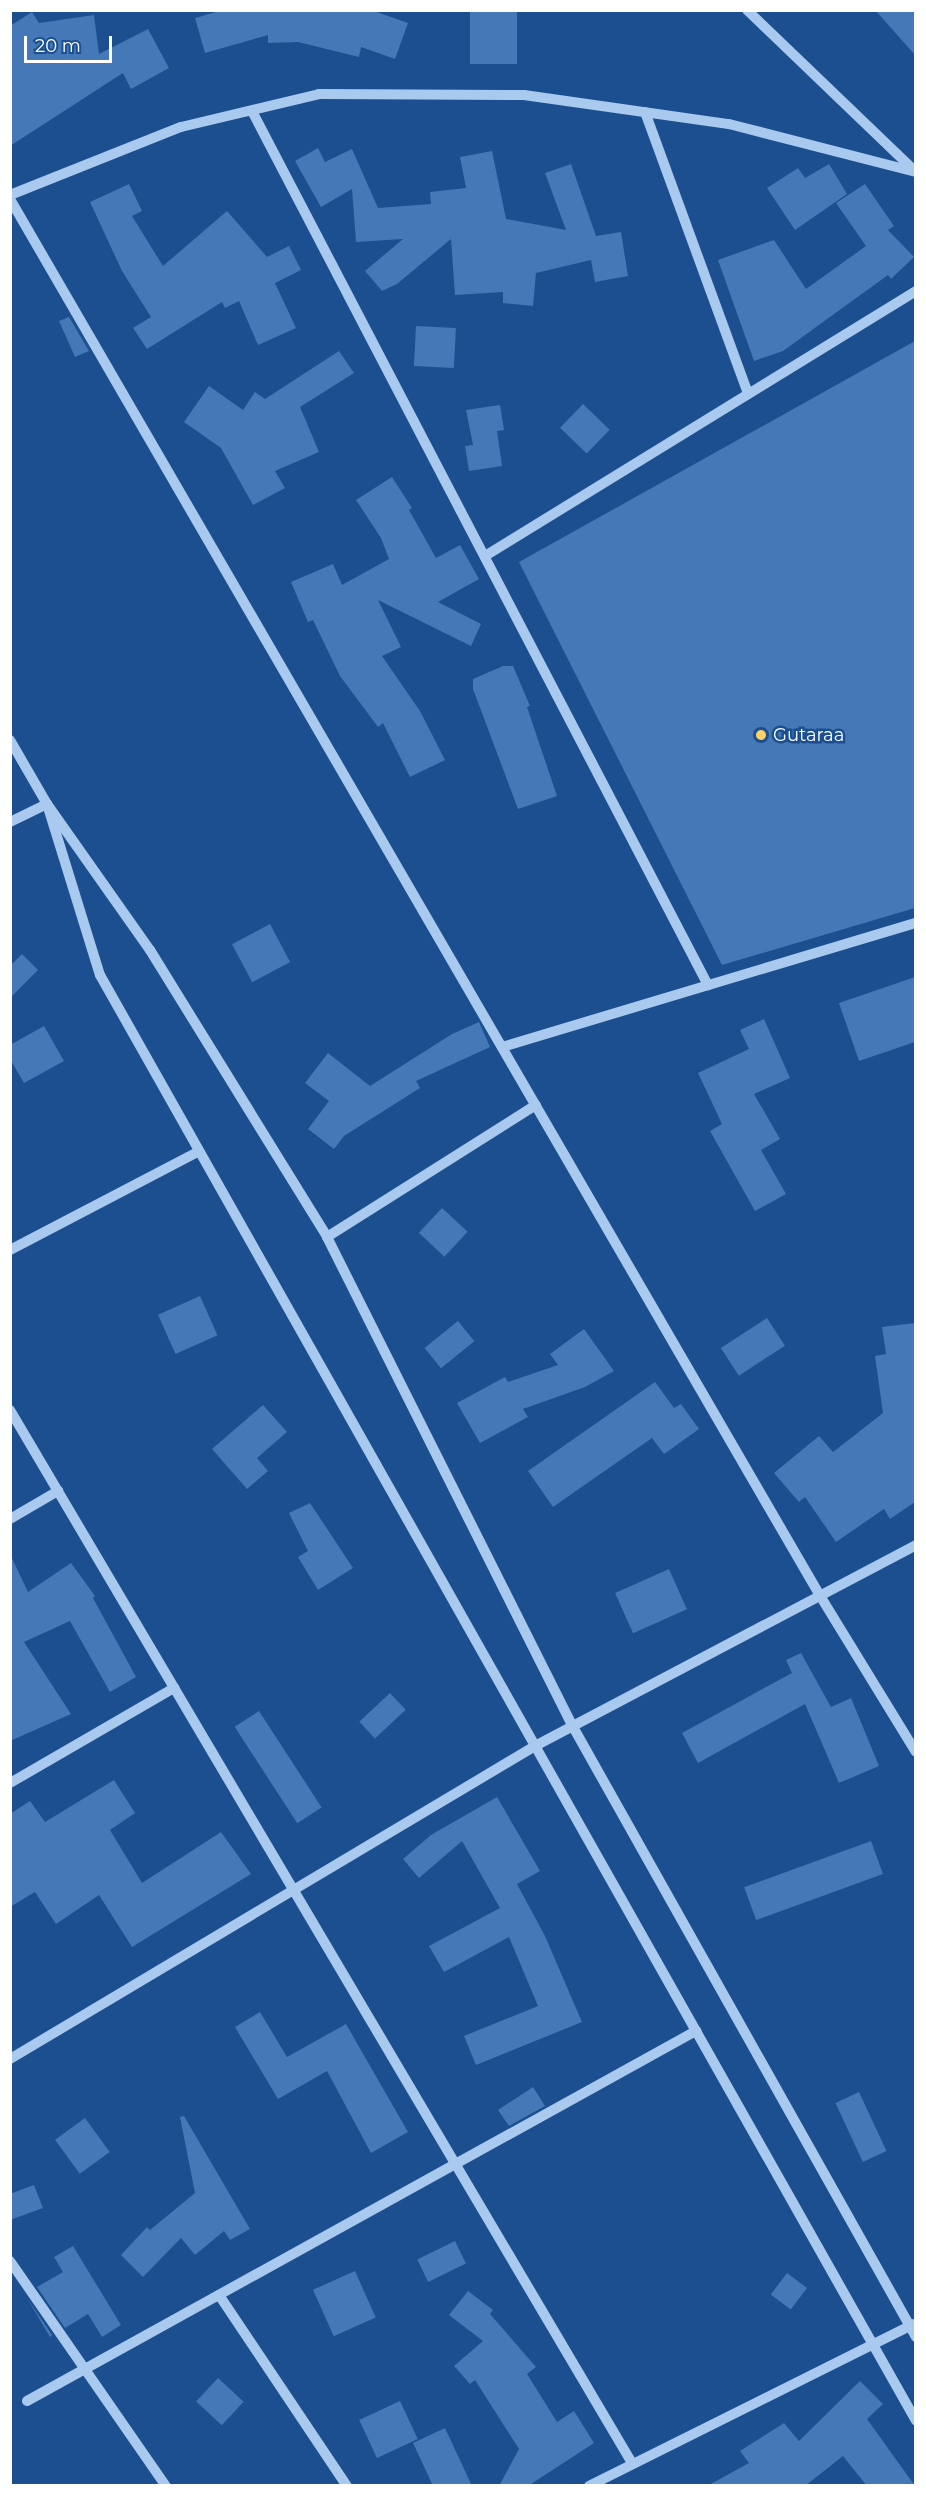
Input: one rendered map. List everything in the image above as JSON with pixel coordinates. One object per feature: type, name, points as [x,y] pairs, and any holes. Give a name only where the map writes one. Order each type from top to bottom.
[{"type":"street","points":[[747,10],[915,172]]},
{"type":"street","points":[[915,172],[729,124],[524,95],[319,94],[181,127],[10,197],[819,1594],[915,1752]]},
{"type":"street","points":[[252,111],[708,985]]},
{"type":"street","points":[[645,112],[748,394]]},
{"type":"street","points":[[485,556],[915,291]]},
{"type":"street","points":[[10,740],[48,804],[150,950],[327,1237],[572,1725],[913,2325],[915,2337]]},
{"type":"street","points":[[10,822],[48,804]]},
{"type":"street","points":[[48,804],[100,975],[915,2421]]},
{"type":"street","points":[[502,1047],[915,923]]},
{"type":"street","points":[[327,1237],[536,1106]]},
{"type":"street","points":[[10,1250],[199,1151]]},
{"type":"street","points":[[10,1410],[632,2463]]},
{"type":"street","points":[[10,1519],[58,1491]]},
{"type":"street","points":[[10,2059],[535,1746],[915,1545]]},
{"type":"street","points":[[10,1783],[174,1688]]},
{"type":"street","points":[[27,2401],[696,2031]]},
{"type":"street","points":[[10,2260],[166,2486]]},
{"type":"street","points":[[219,2295],[347,2486]]},
{"type":"street","points":[[589,2486],[913,2325]]},
{"type":"building","points":[[223,10],[371,10],[408,23],[395,59],[361,47],[359,57],[298,42],[268,43],[268,35],[205,53],[195,18]]},
{"type":"building","points":[[470,10],[517,10],[517,64],[470,64]]},
{"type":"building","points":[[875,10],[915,10],[915,55]]},
{"type":"building","points":[[32,12],[39,23],[94,15],[99,54],[148,29],[169,68],[131,89],[123,73],[10,146],[10,26]]},
{"type":"building","points":[[318,148],[325,162],[352,149],[378,208],[431,204],[430,192],[466,188],[460,157],[492,151],[506,219],[566,230],[545,173],[571,164],[596,236],[621,232],[628,276],[595,282],[591,260],[536,273],[533,306],[503,303],[503,292],[455,295],[451,239],[397,284],[382,291],[365,271],[403,239],[356,242],[352,189],[321,207],[295,161]]},
{"type":"building","points":[[829,164],[847,194],[795,230],[767,188],[798,168],[805,178]]},
{"type":"building","points":[[129,184],[142,211],[132,216],[163,266],[227,211],[267,257],[289,246],[301,270],[275,283],[296,328],[258,345],[239,301],[225,308],[222,302],[147,349],[133,328],[151,317],[122,271],[90,202]]},
{"type":"building","points":[[865,184],[894,226],[888,230],[914,257],[891,279],[888,275],[783,351],[754,361],[718,260],[774,240],[806,289],[866,246],[836,203]]},
{"type":"building","points":[[69,317],[89,351],[75,357],[59,321]]},
{"type":"building","points":[[416,326],[456,328],[454,368],[414,366]]},
{"type":"building","name":"Gutaraa","points":[[915,341],[915,908],[722,965],[519,562]]},
{"type":"building","points":[[339,351],[354,373],[300,407],[319,452],[275,471],[285,488],[253,505],[221,448],[184,422],[209,386],[243,410],[255,392],[265,399]]},
{"type":"building","points":[[583,404],[610,430],[587,453],[560,428]]},
{"type":"building","points":[[500,405],[504,430],[497,431],[502,466],[469,471],[465,446],[473,445],[466,410]]},
{"type":"building","points":[[392,477],[412,508],[409,510],[436,558],[460,545],[479,579],[438,602],[481,624],[471,646],[378,600],[401,647],[382,656],[420,711],[445,760],[410,777],[383,723],[378,727],[340,676],[313,620],[308,622],[291,582],[333,564],[342,585],[389,559],[381,538],[356,500]]},
{"type":"building","points":[[503,666],[513,666],[530,706],[527,707],[557,796],[518,809],[473,689],[473,679]]},
{"type":"building","points":[[270,924],[290,962],[252,982],[232,944]]},
{"type":"building","points":[[22,954],[38,970],[10,998],[10,966]]},
{"type":"building","points":[[915,977],[915,1042],[859,1061],[839,1003]]},
{"type":"building","points":[[764,1019],[790,1078],[754,1094],[780,1139],[761,1150],[786,1194],[755,1211],[710,1131],[722,1124],[698,1073],[749,1049],[740,1030]]},
{"type":"building","points":[[479,1022],[490,1047],[416,1081],[420,1088],[344,1136],[334,1149],[308,1129],[329,1101],[305,1083],[328,1053],[370,1086],[452,1034]]},
{"type":"building","points":[[44,1026],[64,1061],[24,1083],[10,1059],[10,1045]]},
{"type":"building","points":[[442,1208],[468,1232],[444,1257],[419,1233]]},
{"type":"building","points":[[200,1296],[217,1335],[175,1354],[158,1315]]},
{"type":"building","points":[[767,1318],[785,1346],[739,1376],[721,1348]]},
{"type":"building","points":[[458,1321],[474,1341],[441,1368],[425,1348]]},
{"type":"building","points":[[915,1323],[915,1502],[890,1519],[884,1509],[836,1542],[805,1497],[799,1502],[774,1473],[819,1436],[833,1452],[883,1413],[875,1356],[886,1354],[882,1327]]},
{"type":"building","points":[[584,1329],[614,1371],[585,1387],[523,1409],[528,1417],[480,1443],[457,1403],[505,1377],[508,1382],[558,1365],[550,1354]]},
{"type":"building","points":[[655,1382],[674,1408],[681,1404],[699,1429],[664,1454],[652,1438],[553,1507],[528,1471]]},
{"type":"building","points":[[263,1405],[287,1432],[257,1458],[268,1471],[247,1489],[212,1449]]},
{"type":"building","points":[[310,1503],[353,1568],[318,1590],[298,1557],[308,1551],[289,1513]]},
{"type":"building","points":[[10,1554],[28,1592],[71,1563],[95,1596],[93,1598],[136,1677],[110,1692],[70,1621],[24,1642],[71,1714],[10,1741]]},
{"type":"building","points":[[669,1569],[687,1609],[633,1633],[615,1593]]},
{"type":"building","points":[[801,1653],[831,1707],[851,1698],[879,1766],[839,1783],[805,1704],[698,1763],[682,1733],[792,1673],[786,1660]]},
{"type":"building","points":[[390,1693],[406,1710],[375,1738],[359,1722]]},
{"type":"building","points":[[259,1711],[322,1807],[297,1823],[235,1727]]},
{"type":"building","points":[[114,1780],[135,1813],[110,1830],[142,1883],[221,1832],[251,1874],[132,1947],[99,1895],[56,1924],[35,1892],[10,1907],[10,1814],[30,1801],[45,1822]]},
{"type":"building","points":[[497,1797],[540,1871],[517,1884],[545,1936],[582,2022],[476,2065],[464,2036],[538,2006],[509,1937],[444,1972],[429,1946],[500,1908],[462,1841],[419,1878],[403,1859],[431,1835]]},
{"type":"building","points":[[871,1841],[883,1874],[756,1920],[744,1887]]},
{"type":"building","points":[[260,2012],[287,2057],[346,2024],[408,2132],[371,2153],[327,2071],[278,2099],[235,2027]]},
{"type":"building","points":[[533,2087],[545,2106],[509,2126],[498,2110]]},
{"type":"building","points":[[859,2092],[886,2151],[863,2162],[835,2103]]},
{"type":"building","points":[[184,2116],[250,2229],[230,2240],[224,2231],[195,2255],[181,2238],[143,2277],[121,2255],[147,2227],[150,2230],[195,2193],[180,2117]]},
{"type":"building","points":[[85,2118],[110,2152],[80,2174],[55,2140]]},
{"type":"building","points":[[34,2185],[43,2208],[10,2220],[10,2194]]},
{"type":"building","points":[[455,2241],[466,2263],[428,2282],[417,2259]]},
{"type":"building","points":[[73,2246],[121,2325],[102,2337],[88,2314],[65,2328],[37,2287],[63,2272],[54,2257]]},
{"type":"building","points":[[355,2271],[376,2318],[334,2336],[313,2290]]},
{"type":"building","points":[[787,2273],[807,2288],[791,2310],[771,2295]]},
{"type":"building","points":[[468,2291],[493,2310],[490,2314],[536,2367],[527,2374],[557,2422],[574,2411],[594,2443],[528,2486],[499,2486],[519,2449],[475,2380],[470,2384],[454,2366],[483,2341],[449,2315]]},
{"type":"building","points":[[27,2298],[52,2335],[50,2337]]},
{"type":"building","points":[[218,2378],[244,2402],[222,2425],[196,2401]]},
{"type":"building","points":[[860,2381],[883,2404],[867,2419],[915,2486],[867,2486],[843,2456],[805,2486],[707,2486],[749,2463],[740,2451],[784,2423],[799,2441]]},
{"type":"building","points":[[400,2401],[418,2439],[377,2458],[359,2420]]},
{"type":"building","points":[[445,2428],[472,2486],[433,2486],[413,2443]]},
{"type":"place","name":"Gutaraa","points":[[761,735]]}]
